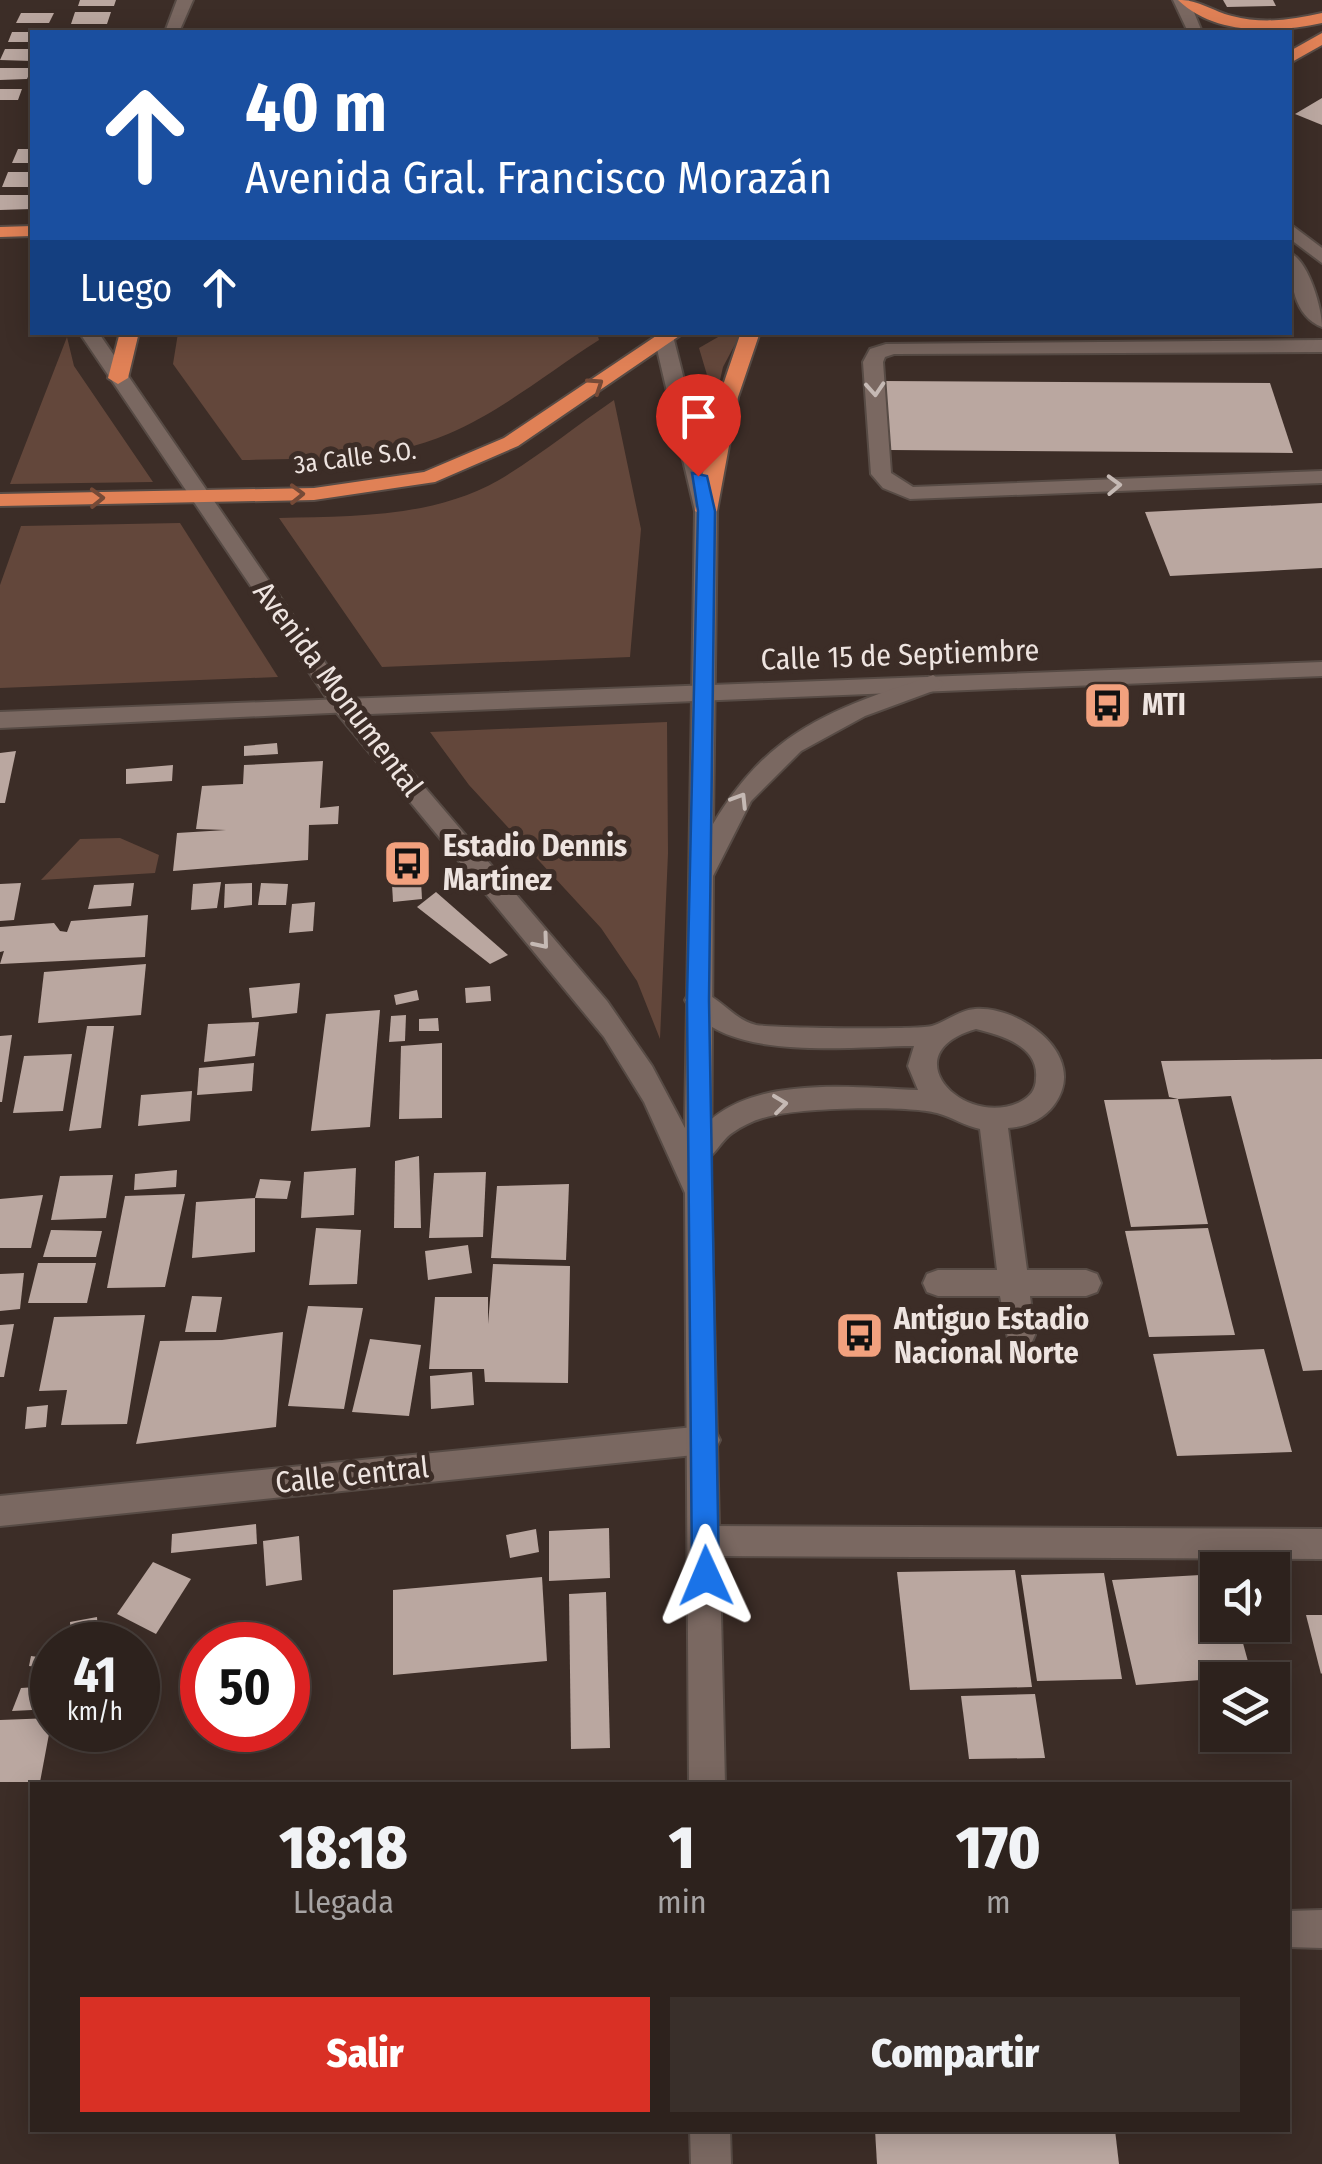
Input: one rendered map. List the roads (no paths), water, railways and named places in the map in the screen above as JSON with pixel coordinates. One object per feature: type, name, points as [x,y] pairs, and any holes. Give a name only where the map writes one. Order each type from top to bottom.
[{"type":"highway","points":[[1184,0],[1208,16],[1238,24],[1297,24],[1322,18]]},
{"type":"highway","points":[[1292,57],[1322,38]]},
{"type":"highway","points":[[0,232],[30,231]]},
{"type":"highway","points":[[118,378],[129,335]]},
{"type":"highway","name":"3a Calle S.O.","points":[[0,500],[342,492],[441,474],[511,442],[667,335]]},
{"type":"highway","points":[[706,511],[724,422],[750,335]]},
{"type":"main road","points":[[173,30],[187,0]]},
{"type":"main road","points":[[187,0],[192,30]]},
{"type":"main road","points":[[1184,0],[1195,30]]},
{"type":"main road","points":[[1292,231],[1322,258]]},
{"type":"main road","points":[[1292,263],[1310,308],[1322,321]]},
{"type":"main road","name":"Avenida Monumental","points":[[90,335],[344,707],[629,1050],[669,1118],[698,1192],[707,1782]]},
{"type":"main road","points":[[667,335],[706,511],[698,1192]]},
{"type":"main road","points":[[1322,346],[894,348],[876,353],[873,362],[880,474],[890,484],[910,493],[1322,478]]},
{"type":"main road","name":"Calle 15 de Septiembre","points":[[0,720],[1322,669]]},
{"type":"main road","points":[[701,889],[726,822],[768,763],[821,725],[932,683]]},
{"type":"main road","points":[[698,1000],[738,1028],[758,1036],[935,1036],[958,1023],[999,1021],[1036,1040],[1048,1056],[1052,1073],[1049,1090],[1038,1104],[1021,1115],[993,1119],[959,1112],[942,1102],[923,1072],[923,1057],[935,1036]]},
{"type":"main road","points":[[701,1150],[720,1124],[760,1106],[806,1101],[942,1102]]},
{"type":"main road","points":[[993,1119],[1020,1335]]},
{"type":"main road","points":[[938,1283],[1086,1283]]},
{"type":"main road","name":"Calle Central","points":[[0,1510],[704,1440]]},
{"type":"main road","points":[[706,1541],[1322,1544]]},
{"type":"main road","points":[[1290,1930],[1322,1928]]},
{"type":"main road","points":[[710,2132],[711,2164]]},
{"type":"place","name":"MTI","points":[[1107,705]]},
{"type":"place","name":"Estadio Dennis Martínez","points":[[408,863]]},
{"type":"place","name":"Antiguo Estadio Nacional Norte","points":[[859,1336]]}]
